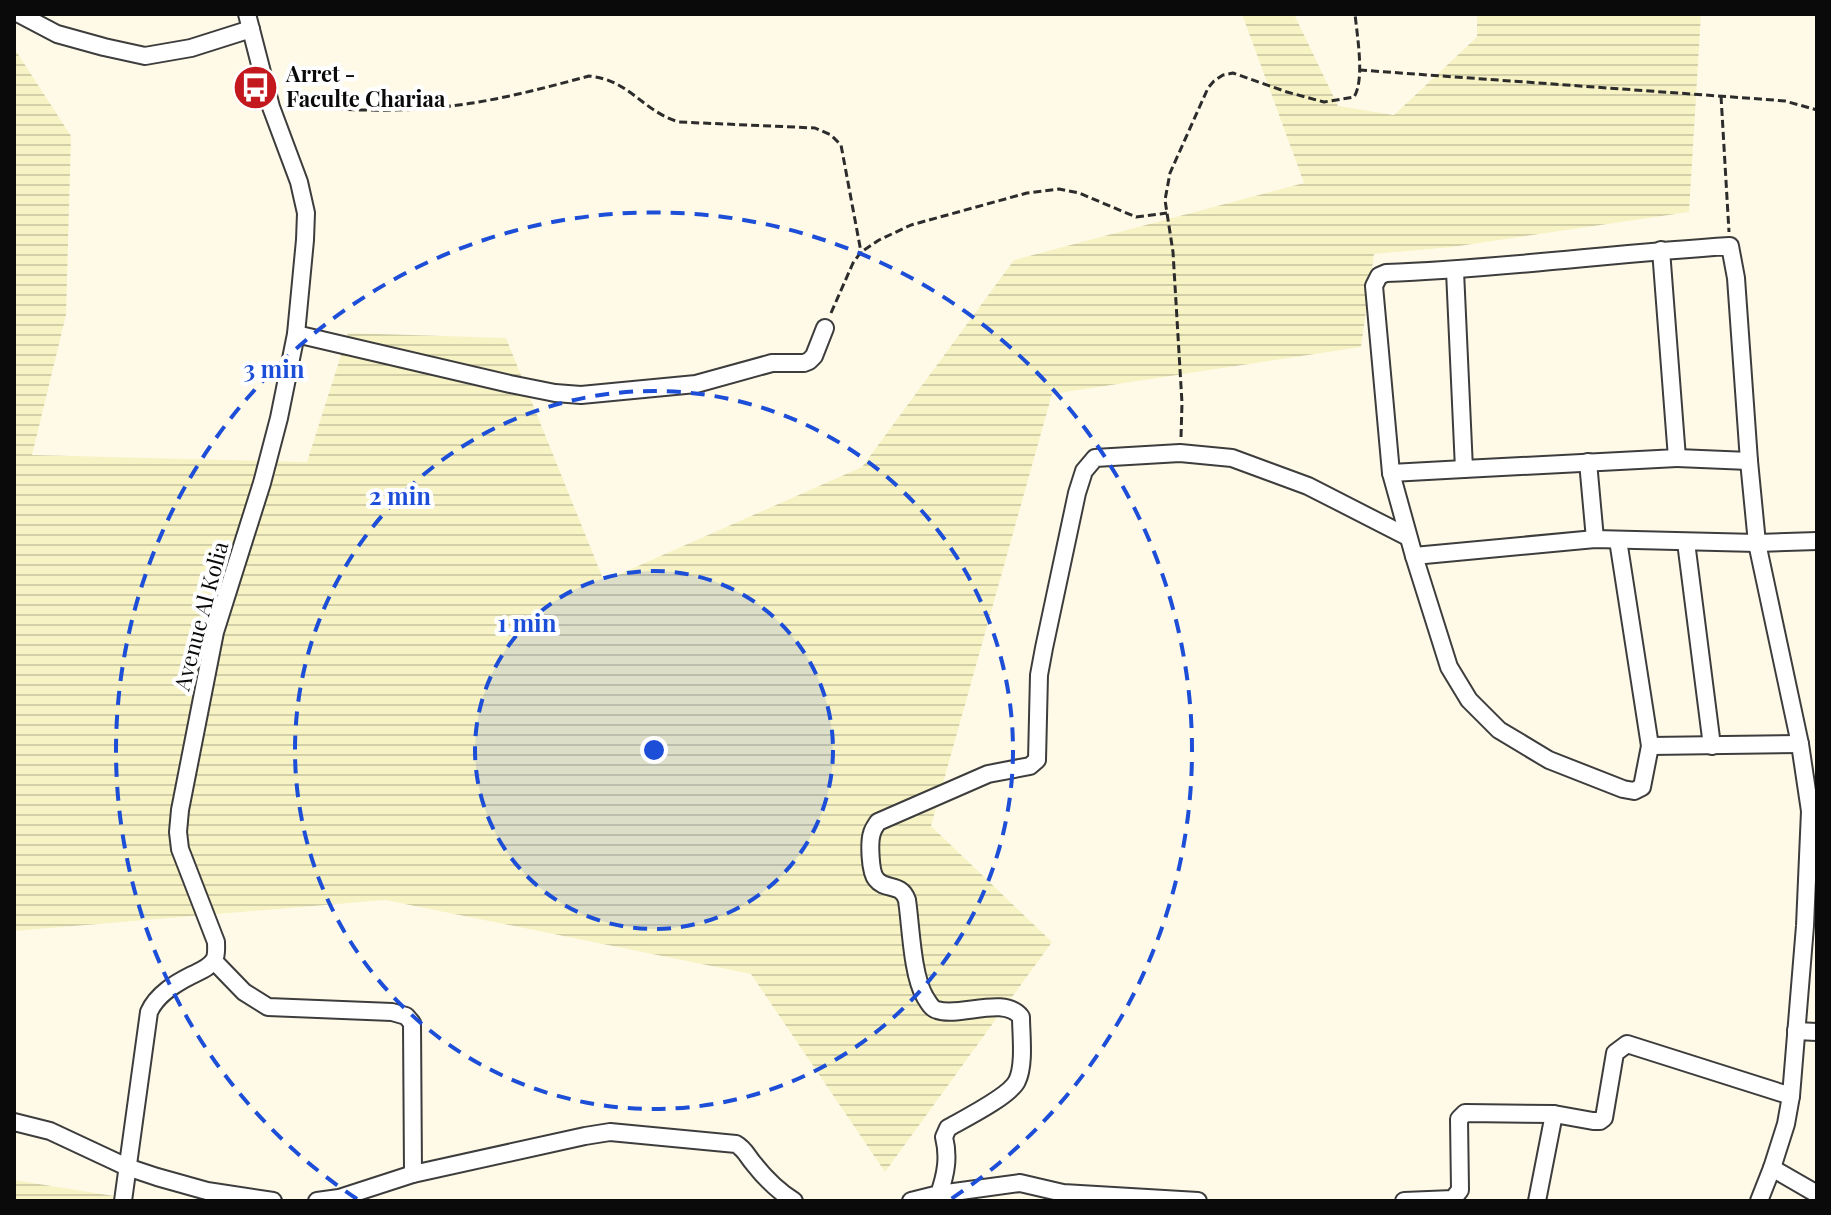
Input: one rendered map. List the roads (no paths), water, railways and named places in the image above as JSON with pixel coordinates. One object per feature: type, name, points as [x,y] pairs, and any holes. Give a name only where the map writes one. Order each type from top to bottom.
[{"type":"street","points":[[19,14],[57,34],[145,56],[191,48],[249,22]]},
{"type":"street","name":"Avenue Al Kolia","points":[[214,961],[216,942],[180,849],[180,810],[215,632],[279,418],[296,334],[306,213],[299,182],[271,107],[249,22]]},
{"type":"street","points":[[1618,540],[1650,746],[1642,787],[1634,791],[1549,760],[1499,730],[1469,700],[1449,667],[1391,473],[1374,286],[1379,276],[1730,246],[1736,278],[1757,543],[1800,744],[1810,811],[1811,926],[1796,1031],[1791,1096],[1786,1124],[1759,1201]]},
{"type":"street","points":[[1661,250],[1677,458]]},
{"type":"street","points":[[1455,271],[1464,469]]},
{"type":"street","points":[[296,334],[510,384],[581,395],[696,384],[772,363],[809,361],[825,328]]},
{"type":"street","points":[[936,1197],[947,1166],[945,1133],[948,1128],[1009,1090],[1017,1081],[1021,1017],[1018,1012],[995,1007],[954,1011],[937,1010],[931,1006],[917,979],[905,893],[875,878],[870,850],[872,833],[878,822],[988,774],[1035,763],[1039,675],[1084,471],[1095,458],[1180,453],[1232,458],[1308,486],[1408,537]]},
{"type":"street","points":[[1391,473],[1677,458],[1749,461]]},
{"type":"street","points":[[1588,462],[1595,539]]},
{"type":"street","points":[[1414,556],[1595,539],[1757,543],[1817,541]]},
{"type":"street","points":[[1686,542],[1712,746]]},
{"type":"street","points":[[1650,746],[1800,744]]},
{"type":"street","points":[[123,1201],[149,1012],[160,995],[214,961],[244,992],[268,1007],[392,1012],[406,1016],[412,1023],[413,1174]]},
{"type":"street","points":[[1796,1031],[1817,1032]]},
{"type":"street","points":[[1404,1201],[1453,1199],[1460,1190],[1459,1119],[1465,1113],[1554,1114],[1600,1121],[1604,1118],[1615,1053],[1627,1044],[1791,1096]]},
{"type":"street","points":[[1537,1201],[1554,1114]]},
{"type":"street","points":[[14,1122],[50,1131],[127,1167],[207,1191],[273,1201]]},
{"type":"street","points":[[317,1201],[339,1198],[413,1174],[610,1132],[736,1144],[772,1184],[794,1201]]},
{"type":"street","points":[[1772,1168],[1817,1194]]},
{"type":"street","points":[[911,1201],[1020,1183],[1063,1193],[1198,1201]]},
{"type":"place","name":"Arret - Faculte Chariaa","points":[[255,87]]}]
